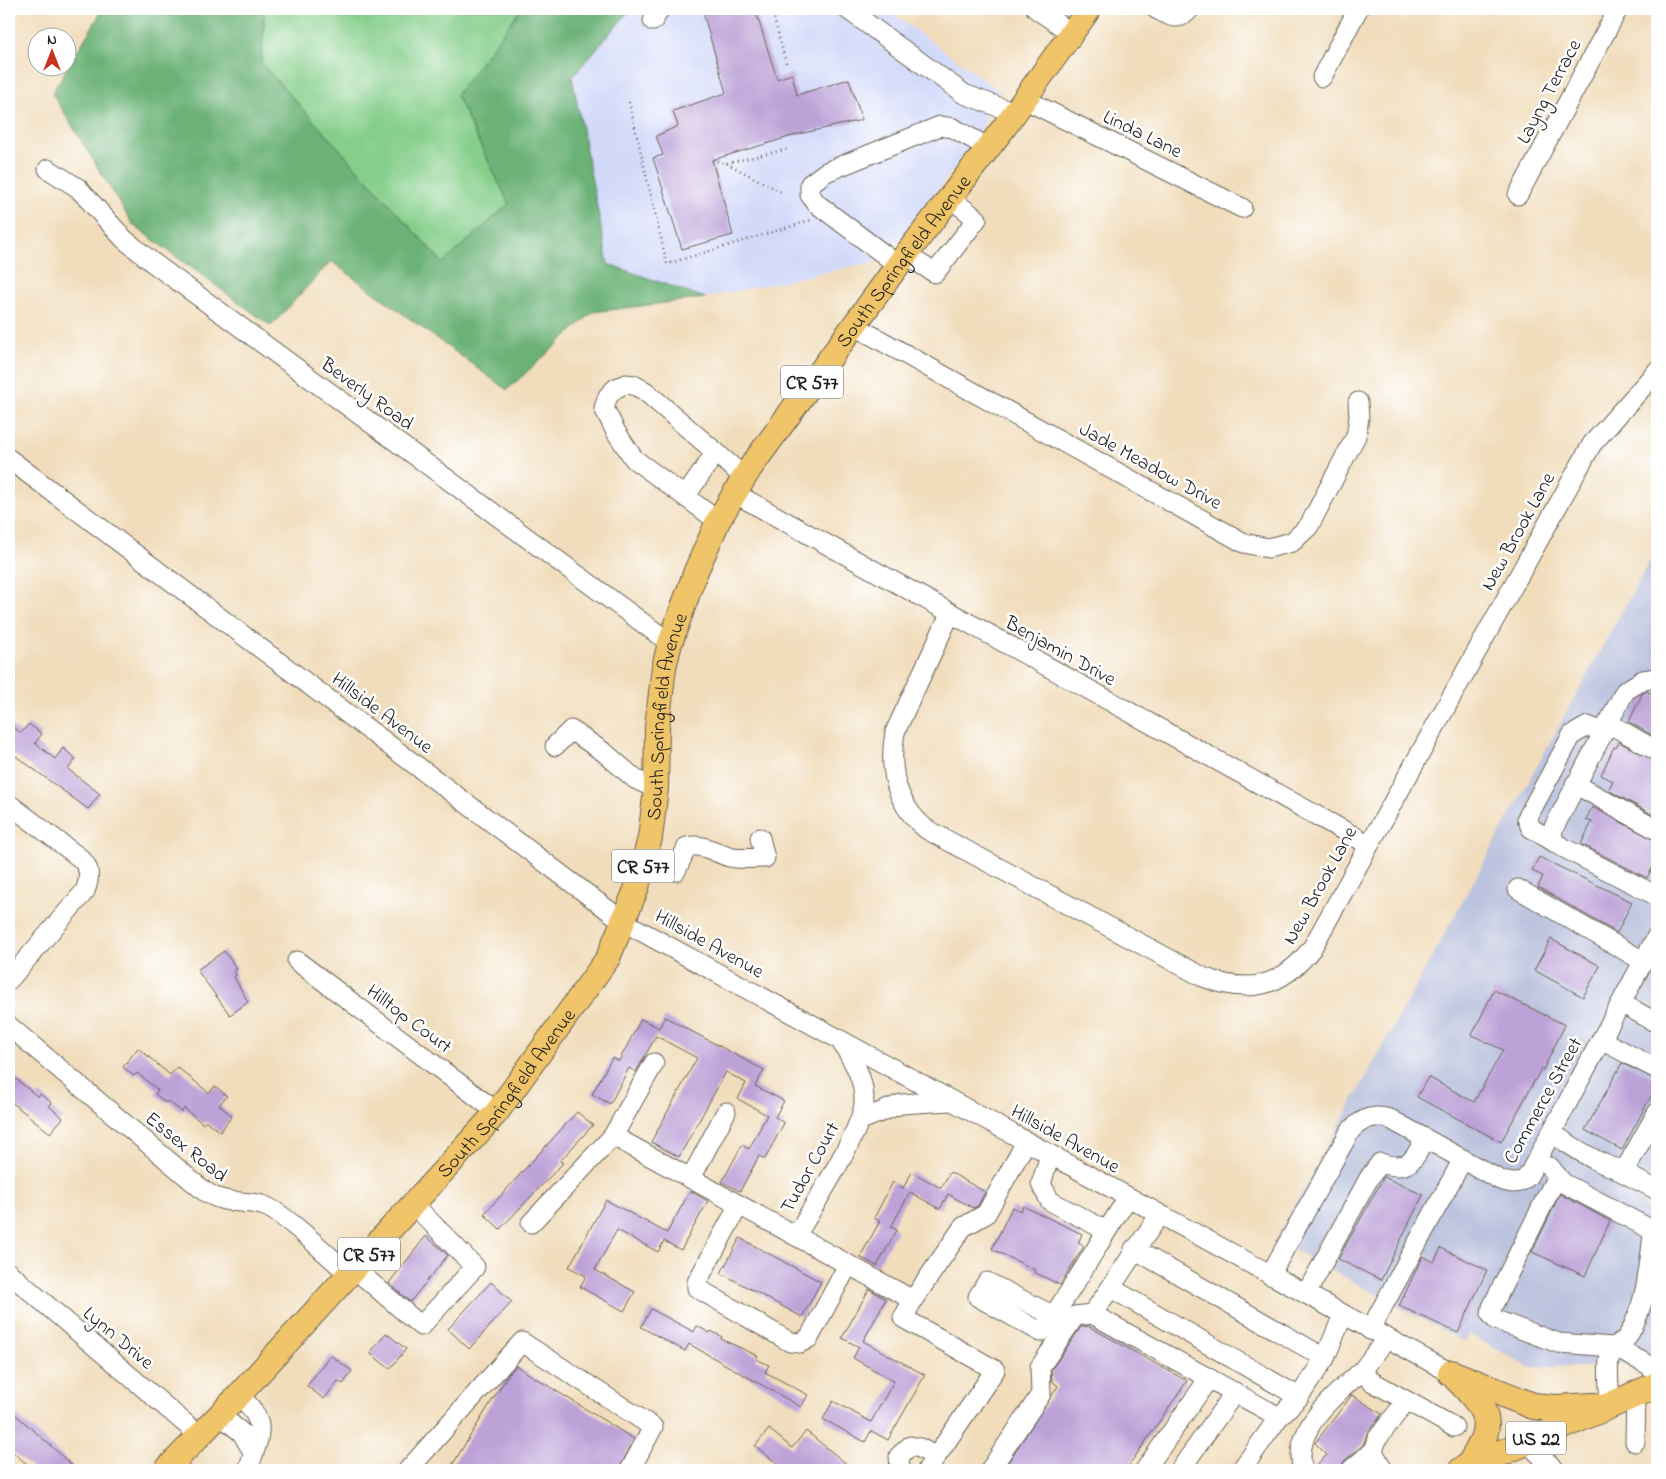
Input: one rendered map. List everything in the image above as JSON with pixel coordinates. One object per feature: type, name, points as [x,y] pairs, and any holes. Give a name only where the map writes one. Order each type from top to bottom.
[{"type":"highway","points":[[1451,1373],[1533,1406],[1568,1408],[1610,1405]]},
{"type":"highway","points":[[1451,1373],[1475,1396],[1486,1418],[1486,1432],[1478,1466]]},
{"type":"highway","name":"US 22","points":[[1478,1466],[1646,1389]]},
{"type":"main road","name":"South Springfield Avenue","points":[[166,1470],[240,1395],[497,1112],[593,982],[608,958],[624,922],[644,861],[656,789],[657,727],[664,668],[670,643],[696,571],[718,520],[739,485],[853,325],[1020,106],[1089,9]]},
{"type":"street","name":"Linda Lane","points":[[847,9],[964,94],[1020,106],[1242,208]]},
{"type":"street","points":[[1036,9],[1072,33]]},
{"type":"street","points":[[1156,9],[1174,18],[1181,18],[1190,9]]},
{"type":"street","points":[[1322,77],[1358,9]]},
{"type":"street","name":"Layng Terrace","points":[[1518,195],[1618,9]]},
{"type":"street","points":[[950,198],[977,219],[934,273],[902,260],[817,204],[810,195],[810,184],[826,172],[940,126],[953,128],[988,148]]},
{"type":"street","name":"Beverly Road","points":[[48,169],[78,188],[124,239],[152,262],[670,643]]},
{"type":"street","name":"Jade Meadow Drive","points":[[853,325],[1244,543],[1268,548],[1292,542],[1309,526],[1356,436],[1359,418],[1358,402]]},
{"type":"street","name":"New Brook Lane","points":[[950,614],[894,732],[891,752],[892,773],[898,792],[907,810],[926,829],[1203,977],[1221,984],[1240,986],[1259,986],[1274,982],[1300,964],[1312,948],[1368,844],[1592,444],[1657,371]]},
{"type":"street","name":"Benjamin Drive","points":[[685,497],[634,459],[608,419],[604,408],[608,396],[616,388],[626,384],[645,391],[716,452],[739,485],[950,614],[1368,844]]},
{"type":"street","points":[[716,452],[685,497],[718,520]]},
{"type":"street","name":"Hillside Avenue","points":[[9,458],[624,922],[1451,1373]]},
{"type":"street","points":[[1554,842],[1552,830],[1625,691],[1643,680],[1657,678]]},
{"type":"street","points":[[1657,751],[1605,727],[1588,726],[1572,735],[1527,818],[1531,828],[1554,842],[1657,896]]},
{"type":"street","points":[[555,746],[571,730],[605,753],[635,779],[656,789]]},
{"type":"street","points":[[1575,784],[1657,830]]},
{"type":"street","points":[[9,804],[87,864],[89,873],[85,891],[9,980]]},
{"type":"street","points":[[644,861],[676,871],[687,847],[695,845],[711,848],[730,857],[765,858],[760,838]]},
{"type":"street","points":[[1518,889],[1643,961]]},
{"type":"street","name":"Commerce Street","points":[[1270,1275],[1350,1131],[1359,1122],[1368,1117],[1379,1116],[1390,1119],[1500,1180],[1516,1184],[1523,1182],[1539,1157],[1657,937]]},
{"type":"street","name":"Hilltop Court","points":[[297,961],[497,1112]]},
{"type":"street","points":[[1622,1003],[1657,1024]]},
{"type":"street","name":"Essex Road","points":[[9,1026],[204,1191],[217,1200],[263,1205],[278,1213],[422,1326],[476,1267],[414,1205]]},
{"type":"street","name":"Tudor Court","points":[[796,1236],[861,1120],[862,1086],[858,1070],[840,1039]]},
{"type":"street","points":[[1601,1040],[1657,1069]]},
{"type":"street","points":[[531,1223],[613,1136],[654,1063]]},
{"type":"street","name":"Tudor Court","points":[[861,1120],[901,1104],[954,1101]]},
{"type":"street","points":[[691,1178],[726,1112]]},
{"type":"street","points":[[1616,1169],[1626,1168],[1657,1113]]},
{"type":"street","points":[[1551,1133],[1616,1169],[1655,1183]]},
{"type":"street","name":"Tudor Court","points":[[613,1136],[913,1300]]},
{"type":"street","points":[[1306,1294],[1369,1178],[1380,1163],[1398,1168],[1413,1162],[1425,1139]]},
{"type":"street","points":[[900,1470],[899,1456],[910,1446],[920,1448],[931,1464],[995,1370],[903,1318],[913,1300],[963,1227],[986,1214],[1026,1142]]},
{"type":"street","points":[[1050,1155],[1041,1184],[1050,1201],[1105,1230]]},
{"type":"street","points":[[1539,1157],[1563,1183],[1648,1228],[1653,1234],[1648,1282],[1650,1297],[1627,1338],[1613,1347],[1609,1356],[1610,1405]]},
{"type":"street","points":[[1303,1470],[1300,1446],[1310,1426],[1340,1389],[1362,1370],[1463,1160]]},
{"type":"street","points":[[1557,1176],[1492,1307],[1491,1314],[1496,1320],[1558,1343],[1613,1347],[1649,1365],[1657,1376]]},
{"type":"street","points":[[1054,1316],[987,1282],[978,1296],[1041,1332],[1054,1316],[1105,1230],[1128,1198]]},
{"type":"street","points":[[739,1205],[697,1282],[697,1288],[790,1342],[800,1343],[809,1338],[848,1265]]},
{"type":"street","points":[[1092,1314],[1111,1288],[1134,1249],[1160,1214]]},
{"type":"street","points":[[1134,1249],[1325,1358]]},
{"type":"street","name":"Lynn Drive","points":[[9,1273],[200,1436]]},
{"type":"street","points":[[1111,1288],[1299,1397]]},
{"type":"street","points":[[990,1470],[1041,1394],[1040,1367],[1075,1316],[1092,1314],[1279,1417]]},
{"type":"street","points":[[1241,1470],[1279,1417],[1299,1397],[1325,1358],[1343,1315]]},
{"type":"street","points":[[408,1470],[522,1342],[653,1427],[630,1470]]},
{"type":"street","points":[[1362,1370],[1371,1381],[1454,1427]]},
{"type":"street","points":[[1145,1470],[1208,1378]]},
{"type":"street","points":[[1634,1442],[1646,1389]]},
{"type":"street","points":[[1180,1470],[1235,1392]]},
{"type":"street","points":[[240,1395],[253,1408],[260,1428],[260,1436],[248,1470]]},
{"type":"street","points":[[1351,1470],[1373,1450],[1377,1439],[1406,1401]]},
{"type":"street","points":[[220,1415],[242,1433],[253,1452]]},
{"type":"street","points":[[1527,1442],[1556,1470]]},
{"type":"street","points":[[1373,1450],[1383,1470]]},
{"type":"path","points":[[764,9],[773,14]]},
{"type":"path","points":[[772,9],[786,63]]},
{"type":"path","points":[[629,102],[667,264],[818,218]]},
{"type":"path","points":[[726,163],[788,149]]},
{"type":"path","points":[[712,160],[726,163],[783,193]]},
{"type":"shaded area","points":[[631,9],[886,9],[1001,92],[968,151],[882,260],[705,298],[608,264],[572,77]]},
{"type":"shaded area","points":[[1657,548],[1657,1164],[1638,1197],[1657,1216],[1657,1320],[1650,1352],[1622,1364],[1600,1367],[1529,1367],[1469,1334],[1464,1341],[1457,1338],[1276,1240]]},
{"type":"green space","points":[[103,9],[265,9],[261,63],[443,263],[509,204],[456,95],[521,9],[631,9],[572,77],[608,264],[705,298],[593,312],[507,390],[331,261],[271,326],[133,225],[52,93],[61,78],[78,78],[78,50]]},
{"type":"green space","points":[[265,9],[521,9],[456,95],[509,204],[443,263],[261,63]]},
{"type":"building","points":[[702,9],[755,9],[777,79],[792,74],[797,95],[849,79],[862,120],[799,134],[712,160],[733,235],[682,249],[653,158],[663,155],[656,136],[678,126],[673,111],[726,93]]},
{"type":"building","points":[[1646,691],[1657,696],[1657,738],[1629,722],[1642,694]]},
{"type":"building","points":[[9,724],[21,733],[29,724],[42,734],[35,743],[55,759],[63,748],[76,759],[68,769],[100,794],[88,809],[9,751]]},
{"type":"building","points":[[1619,742],[1657,762],[1657,817],[1608,790],[1613,781],[1601,775],[1614,747],[1616,748]]},
{"type":"building","points":[[1592,807],[1657,841],[1657,859],[1647,878],[1581,844],[1592,822],[1586,820]]},
{"type":"building","points":[[1539,857],[1632,902],[1617,933],[1538,887],[1543,876],[1532,871]]},
{"type":"building","points":[[1551,939],[1600,966],[1583,997],[1534,970]]},
{"type":"building","points":[[224,951],[237,969],[234,971],[236,975],[234,977],[248,1002],[230,1015],[197,970]]},
{"type":"building","points":[[1494,990],[1565,1025],[1543,1070],[1541,1069],[1501,1142],[1417,1097],[1428,1077],[1474,1102],[1503,1050],[1472,1035]]},
{"type":"building","points":[[665,1017],[764,1070],[755,1086],[784,1101],[775,1117],[784,1123],[765,1159],[759,1156],[740,1191],[722,1182],[742,1145],[749,1149],[767,1115],[738,1099],[746,1083],[726,1072],[679,1157],[651,1142],[697,1058],[656,1036],[636,1072],[629,1068],[610,1104],[592,1094],[612,1058],[619,1061],[641,1019],[659,1028]]},
{"type":"building","points":[[138,1048],[170,1075],[177,1067],[209,1093],[215,1086],[227,1096],[219,1105],[232,1116],[220,1132],[206,1121],[203,1124],[184,1108],[182,1112],[168,1101],[166,1103],[155,1094],[158,1090],[137,1073],[134,1076],[123,1067]]},
{"type":"building","points":[[1622,1063],[1657,1080],[1657,1085],[1622,1150],[1585,1130]]},
{"type":"building","points":[[9,1073],[38,1097],[40,1094],[52,1103],[49,1106],[63,1118],[50,1133],[9,1100]]},
{"type":"building","points":[[577,1112],[593,1125],[560,1161],[563,1163],[500,1229],[484,1214]]},
{"type":"building","points":[[912,1172],[941,1188],[950,1172],[985,1192],[978,1206],[973,1208],[948,1194],[940,1209],[910,1192],[891,1227],[897,1230],[877,1266],[860,1257],[880,1221],[874,1218],[893,1182],[903,1188]]},
{"type":"building","points":[[1384,1177],[1423,1195],[1381,1280],[1338,1259]]},
{"type":"building","points":[[690,1191],[708,1201],[681,1250],[664,1241],[658,1252],[617,1230],[595,1270],[635,1292],[624,1311],[580,1287],[586,1276],[569,1267],[606,1200],[667,1233]]},
{"type":"building","points":[[1560,1194],[1610,1221],[1585,1276],[1532,1252]]},
{"type":"building","points":[[1023,1206],[1082,1234],[1078,1243],[1084,1246],[1060,1285],[1034,1272],[1035,1270],[992,1249],[1012,1207],[1021,1211]]},
{"type":"building","points":[[426,1236],[448,1255],[410,1302],[389,1283]]},
{"type":"building","points":[[740,1238],[821,1282],[802,1317],[721,1273]]},
{"type":"building","points":[[1441,1248],[1487,1270],[1458,1333],[1399,1306],[1423,1256],[1434,1262]]},
{"type":"building","points":[[491,1282],[512,1302],[469,1349],[448,1329]]},
{"type":"building","points":[[869,1289],[886,1299],[863,1341],[925,1375],[888,1440],[871,1431],[865,1442],[823,1419],[833,1401],[871,1422],[894,1381],[853,1358],[859,1347],[842,1338]]},
{"type":"building","points":[[651,1309],[694,1332],[697,1326],[710,1333],[711,1331],[722,1337],[721,1339],[758,1356],[756,1359],[769,1365],[765,1372],[808,1395],[801,1407],[689,1344],[685,1351],[641,1327]]},
{"type":"building","points":[[1088,1326],[1187,1381],[1126,1470],[1003,1470],[1058,1386],[1052,1381],[1051,1370],[1081,1327]]},
{"type":"building","points":[[386,1333],[406,1349],[390,1369],[370,1353]]},
{"type":"building","points":[[330,1355],[352,1371],[343,1384],[338,1381],[324,1399],[307,1386]]},
{"type":"building","points":[[516,1366],[634,1439],[619,1470],[449,1470],[508,1375]]},
{"type":"building","points":[[1352,1395],[1382,1414],[1368,1432],[1363,1445],[1344,1461],[1340,1470],[1336,1467],[1333,1470],[1314,1470],[1314,1467],[1327,1455],[1315,1443]]},
{"type":"building","points":[[16,1415],[77,1470],[34,1470],[9,1449],[9,1423]]},
{"type":"building","points":[[769,1429],[792,1448],[806,1431],[854,1470],[785,1470],[755,1446]]}]
